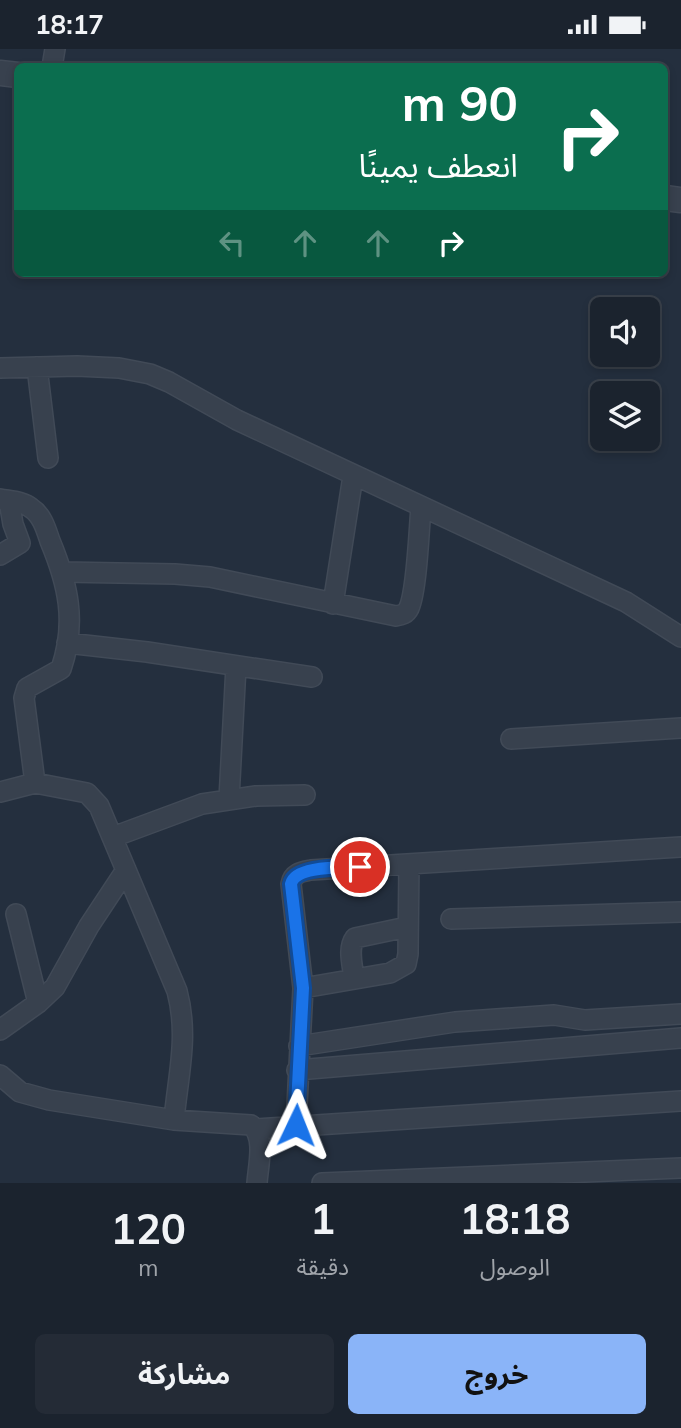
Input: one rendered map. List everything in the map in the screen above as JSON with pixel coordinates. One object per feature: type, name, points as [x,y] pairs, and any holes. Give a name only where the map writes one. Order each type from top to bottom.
[{"type":"street","points":[[37,367],[48,458]]},
{"type":"street","points":[[0,368],[119,368],[150,374],[237,421],[626,602],[681,636]]},
{"type":"street","points":[[333,604],[353,476]]},
{"type":"street","points":[[0,555],[20,543],[5,500]]},
{"type":"street","points":[[5,500],[29,506],[44,524],[63,572],[68,600],[67,643],[61,669],[27,688],[24,698],[35,783]]},
{"type":"street","points":[[63,572],[210,577],[396,616],[408,611],[421,507]]},
{"type":"street","points":[[67,643],[312,677]]},
{"type":"street","points":[[229,799],[236,666]]},
{"type":"street","points":[[511,739],[681,728]]},
{"type":"street","points":[[0,792],[35,783],[87,793],[99,806],[177,991],[183,1014],[184,1040],[173,1120]]},
{"type":"street","points":[[113,837],[202,804],[229,799],[305,795]]},
{"type":"street","points":[[296,1125],[303,988],[291,884],[297,873],[681,847]]},
{"type":"street","points":[[303,988],[390,973],[406,964],[409,864]]},
{"type":"street","points":[[0,1030],[38,1003],[55,987],[89,926],[126,870]]},
{"type":"street","points":[[451,919],[681,912]]},
{"type":"street","points":[[16,913],[38,1003]]},
{"type":"street","points":[[355,979],[351,949],[355,938],[407,927]]},
{"type":"street","points":[[299,1046],[456,1022],[554,1015],[585,1020],[681,1014]]},
{"type":"street","points":[[569,1017],[570,1047]]},
{"type":"street","points":[[297,1070],[681,1038]]},
{"type":"street","points":[[0,1075],[20,1092],[49,1100],[173,1120],[245,1124],[256,1129],[681,1101]]},
{"type":"street","points":[[0,1101],[20,1092]]},
{"type":"street","points":[[256,1129],[260,1142],[257,1183]]},
{"type":"street","points":[[322,1183],[681,1168]]},
{"type":"route","points":[[296,1125],[303,988],[292,878],[297,873],[311,870],[360,867]]}]
